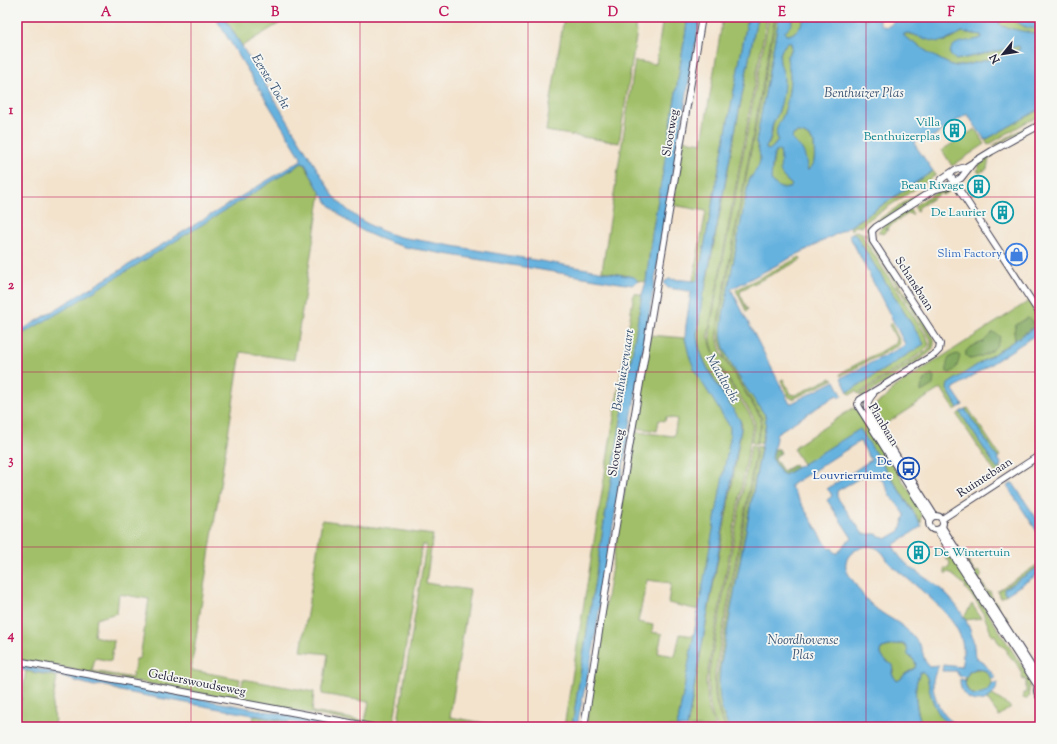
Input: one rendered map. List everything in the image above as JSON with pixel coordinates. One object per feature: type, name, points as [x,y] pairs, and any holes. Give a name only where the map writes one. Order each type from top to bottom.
[{"type":"street","name":"Slootweg","points":[[584,727],[618,513],[702,17]]},
{"type":"street","name":"Schansbaan","points":[[875,391],[928,358],[934,352],[936,347],[935,336],[875,244],[872,237],[872,231],[927,194],[949,174],[972,164],[992,151],[1040,125]]},
{"type":"street","name":"Schansbaan","points":[[927,194],[961,178],[972,164]]},
{"type":"street","points":[[949,174],[1040,314]]},
{"type":"street","name":"Planbaan","points":[[875,391],[867,402],[867,408],[932,517]]},
{"type":"street","name":"Ruimtebaan","points":[[942,519],[1040,455]]},
{"type":"street","points":[[938,515],[942,519],[943,524],[939,528],[934,530],[929,527],[928,522],[932,517],[938,515]]},
{"type":"street","points":[[939,528],[1039,683],[1037,692],[1040,697]]},
{"type":"street","name":"Gelderswoudseweg","points":[[17,661],[372,727]]},
{"type":"green space","points":[[224,17],[290,17],[242,46]]},
{"type":"green space","points":[[564,17],[636,17],[635,30],[637,31],[619,143],[546,131]]},
{"type":"green space","points":[[663,17],[688,17],[652,234],[646,282],[638,281],[634,277],[602,271],[635,61],[656,64]]},
{"type":"green space","points":[[723,17],[748,17],[698,279],[693,281],[706,211],[673,205],[684,140],[702,143]]},
{"type":"green space","points":[[757,17],[767,17],[708,335],[716,362],[750,415],[753,424],[706,681],[708,707],[715,727],[687,727],[742,424],[707,367],[700,351],[697,335],[703,292],[705,291]]},
{"type":"green space","points":[[769,17],[775,17],[717,331],[723,357],[761,418],[756,444],[751,442],[755,424],[753,417],[719,364],[714,353],[710,329]]},
{"type":"green space","points":[[776,17],[779,17],[756,142],[760,154],[760,162],[757,170],[749,180],[723,316],[723,344],[732,364],[765,415],[766,423],[761,444],[757,442],[762,418],[725,358],[720,342],[718,327]]},
{"type":"green space","points":[[791,17],[806,17],[793,34],[786,35],[785,32],[792,21]]},
{"type":"green space","points":[[1007,18],[1015,20],[1025,27],[1040,29],[1040,34],[1022,32],[999,25],[1002,20]]},
{"type":"green space","points":[[962,32],[981,35],[982,37],[956,60],[1019,46],[1020,49],[987,60],[955,66],[936,57],[904,37],[904,34],[912,34],[934,41],[945,41],[952,39]]},
{"type":"green space","points":[[788,42],[790,42],[791,47],[787,56],[790,75],[788,99],[776,131],[778,139],[774,146],[769,150],[766,149],[766,147],[769,144],[773,123],[779,111],[784,79],[779,59],[782,49]]},
{"type":"green space","points":[[1040,109],[1040,116],[988,145],[985,140]]},
{"type":"green space","points":[[1040,119],[1040,122],[993,147],[994,145]]},
{"type":"green space","points":[[975,129],[985,144],[952,166],[942,150]]},
{"type":"green space","points":[[801,132],[814,143],[814,162],[808,170],[802,149],[793,142],[792,138],[793,135]]},
{"type":"green space","points":[[778,150],[780,151],[781,157],[781,173],[792,185],[790,188],[780,188],[772,182],[771,179],[774,155]]},
{"type":"green space","points":[[992,155],[993,156],[989,159],[987,169],[979,173],[977,170],[979,169],[978,166]]},
{"type":"green space","points":[[302,163],[304,164],[321,193],[294,360],[241,352],[191,670],[240,679],[237,698],[240,698],[243,679],[314,692],[312,712],[365,721],[369,702],[322,694],[328,654],[301,651],[322,520],[433,535],[426,583],[470,590],[450,717],[507,727],[397,727],[426,545],[422,545],[393,727],[382,727],[17,659],[17,337]],"holes":[[[119,594],[149,599],[140,658],[136,659],[132,678],[92,671],[95,658],[111,661],[114,641],[94,636],[96,619],[117,613]]]},
{"type":"green space","points":[[933,171],[936,175],[865,222],[862,227],[856,226],[851,230],[850,227]]},
{"type":"green space","points":[[939,180],[934,187],[868,230],[866,229],[867,227]]},
{"type":"green space","points":[[947,189],[949,192],[942,195],[941,193],[918,208],[919,210],[917,211],[914,206],[936,192]]},
{"type":"green space","points":[[909,209],[913,214],[911,215],[909,213],[888,227],[887,231],[885,228],[886,231],[883,234],[878,232],[882,227]]},
{"type":"green space","points":[[856,231],[862,233],[864,239],[927,337],[929,345],[924,351],[858,394],[856,391],[850,395],[848,392],[924,344],[855,234],[852,233]]},
{"type":"green space","points":[[864,233],[867,234],[934,338],[934,343],[928,354],[863,397],[859,395],[926,352],[931,344],[930,338]]},
{"type":"green space","points":[[800,257],[801,260],[741,290],[740,294],[748,310],[746,311],[736,290]]},
{"type":"green space","points":[[634,293],[642,295],[572,727],[564,727]]},
{"type":"green space","points":[[1029,301],[1040,317],[1040,324],[1014,331],[1015,340],[948,384],[947,389],[958,408],[955,410],[941,388],[884,425],[874,409],[877,403],[888,396],[892,389]],"holes":[[[993,333],[971,359],[966,356],[966,351],[970,347],[983,342]]]},
{"type":"green space","points":[[1027,318],[1036,324],[1035,326],[1015,340],[1014,331],[1016,325]]},
{"type":"green space","points":[[891,323],[900,342],[899,345],[840,376],[841,373],[846,370],[896,343],[897,340],[889,325]]},
{"type":"green space","points":[[993,332],[1000,337],[993,350],[985,355],[971,359],[966,356],[966,351],[970,347],[983,342]]},
{"type":"green space","points":[[650,335],[685,338],[692,362],[697,372],[730,427],[730,439],[699,610],[668,603],[671,583],[647,580],[638,622],[653,625],[652,632],[662,634],[658,653],[675,656],[680,634],[694,636],[677,727],[599,727],[586,725],[634,433],[674,436],[677,419],[666,417],[665,421],[659,420],[657,431],[635,427]]},
{"type":"green space","points":[[958,354],[960,356],[956,368],[950,373],[947,372],[949,358]]},
{"type":"green space","points":[[932,374],[934,377],[933,385],[921,392],[921,386],[924,381]]},
{"type":"green space","points":[[831,378],[834,379],[793,399],[789,397],[781,380],[783,379],[791,394],[795,395]]},
{"type":"green space","points":[[853,408],[857,410],[923,512],[921,523],[860,430],[803,464],[794,450],[796,446]]},
{"type":"green space","points":[[968,408],[1000,456],[997,458],[965,409]]},
{"type":"green space","points":[[960,412],[997,469],[1000,468],[1002,470],[996,474],[957,415]]},
{"type":"green space","points":[[752,445],[755,446],[755,456],[715,673],[714,687],[716,701],[719,714],[725,727],[717,727],[709,700],[709,672]]},
{"type":"green space","points":[[757,446],[761,447],[720,669],[720,699],[729,727],[726,727],[718,703],[716,679]]},
{"type":"green space","points":[[774,449],[779,449],[781,453],[776,456],[775,459],[783,471],[795,464],[797,468],[785,476],[781,473],[772,458]]},
{"type":"green space","points":[[944,545],[1031,680],[1029,692],[1030,696],[1026,699],[1023,698],[1023,693],[1026,693],[1026,679],[1023,680],[1017,665],[1006,653],[1007,650],[998,642],[995,635],[992,636],[982,610],[975,599],[965,588],[966,586],[949,572],[946,574],[945,573],[945,568],[948,569],[950,563],[948,559],[946,560],[946,555],[941,547]]},
{"type":"green space","points":[[968,557],[969,558],[967,560],[975,573],[978,571],[981,574],[979,579],[988,592],[990,591],[993,600],[998,604],[997,606],[1003,616],[1006,615],[1008,617],[1005,620],[1019,640],[1021,639],[1022,641],[1019,643],[965,559]]},
{"type":"green space","points":[[1040,563],[1040,566],[1004,589],[1005,594],[1007,594],[1001,598],[997,591]]},
{"type":"green space","points":[[972,604],[981,618],[966,620],[964,617]]},
{"type":"green space","points":[[897,644],[905,646],[910,657],[916,664],[915,668],[897,681],[892,674],[894,670],[893,665],[883,658],[881,651],[882,648]]},
{"type":"green space","points":[[978,669],[987,673],[991,682],[987,691],[978,695],[969,691],[965,682],[969,673]]},
{"type":"green space","points":[[26,671],[57,677],[52,706],[55,719],[53,727],[17,727]]},
{"type":"green space","points":[[920,672],[923,672],[926,676],[931,697],[938,712],[946,721],[955,727],[923,727],[918,714],[916,700],[916,685]]},
{"type":"green space","points":[[991,694],[1011,707],[999,716],[987,699]]},
{"type":"green space","points":[[254,716],[288,722],[288,727],[252,727]]},
{"type":"water","points":[[215,17],[224,17],[333,195],[355,216],[363,221],[390,234],[400,237],[634,277],[638,281],[632,285],[409,248],[385,241],[362,231],[333,209],[319,190],[305,164],[302,163],[62,311],[17,337],[17,333],[301,160],[299,154]]},
{"type":"water","points":[[688,17],[700,17],[603,584],[594,646],[577,727],[572,727],[603,529],[642,295],[646,282],[652,234]]},
{"type":"water","points":[[748,17],[757,17],[705,290],[703,292],[697,335],[702,357],[720,390],[740,420],[741,428],[687,727],[677,727],[730,439],[730,427],[695,371],[689,355],[685,338],[691,292],[668,288],[664,282],[669,279],[696,281],[698,279]]},
{"type":"water","points":[[779,17],[791,17],[791,24],[785,32],[786,35],[790,35],[795,32],[806,17],[851,17],[867,19],[870,17],[879,17],[881,24],[887,27],[895,19],[901,17],[907,17],[909,19],[923,17],[981,17],[992,20],[994,17],[1040,17],[1040,29],[1028,28],[1010,19],[1003,20],[999,23],[1001,26],[1040,34],[1040,109],[985,140],[967,114],[928,140],[923,137],[919,137],[915,145],[933,171],[846,229],[731,289],[790,404],[835,381],[842,395],[839,398],[837,395],[777,433],[772,458],[781,473],[785,475],[860,429],[922,526],[893,545],[896,552],[906,563],[937,586],[953,602],[963,615],[970,629],[975,657],[983,662],[996,678],[992,679],[986,671],[977,668],[969,672],[966,677],[959,676],[956,671],[942,671],[943,665],[961,667],[963,648],[958,631],[951,620],[932,599],[889,563],[880,550],[867,546],[856,550],[851,553],[848,558],[846,568],[849,575],[870,603],[910,633],[920,646],[925,661],[929,666],[939,665],[933,680],[934,692],[938,704],[950,720],[967,727],[954,727],[945,722],[941,717],[933,702],[927,678],[923,672],[920,672],[916,686],[916,700],[918,714],[923,727],[729,727],[723,713],[719,692],[720,669],[766,423],[765,415],[730,361],[723,344],[721,333],[749,180],[760,162],[760,154],[756,142]],"holes":[[[962,32],[981,35],[982,37],[957,43],[951,49],[950,55],[956,60],[1019,46],[1020,49],[988,60],[955,66],[929,53],[904,36],[904,34],[907,33],[924,39],[940,42],[950,39]],[[790,42],[792,46],[792,49],[787,56],[790,75],[787,104],[776,131],[778,139],[774,146],[769,150],[766,149],[766,147],[769,142],[773,123],[777,116],[784,87],[780,58],[781,51],[785,45]],[[796,133],[802,133],[809,137],[814,143],[814,162],[808,170],[806,158],[800,147],[793,141],[792,138]],[[778,150],[780,151],[780,172],[792,185],[790,188],[780,188],[772,182],[771,179],[774,156]],[[860,441],[871,460],[827,489],[832,496],[827,500],[852,538],[846,542],[838,553],[835,553],[832,548],[829,549],[791,485]],[[865,475],[877,477],[882,480],[887,487],[890,496],[905,515],[900,531],[886,539],[876,534],[863,534],[837,497],[837,491]],[[903,644],[907,647],[908,655],[916,664],[915,668],[897,681],[892,674],[893,665],[883,658],[881,651],[882,648]]]},
{"type":"water","points":[[852,233],[855,234],[924,344],[848,392],[841,378],[904,346],[905,344],[849,235]]},
{"type":"water","points":[[1040,324],[1040,332],[954,388],[953,390],[963,405],[958,408],[947,389],[948,384]]},
{"type":"water","points":[[965,409],[1001,463],[1000,468],[997,469],[960,412]]},
{"type":"water","points":[[1013,483],[1040,524],[1040,536],[1007,486]]},
{"type":"water","points":[[1040,566],[1040,573],[1007,594],[1004,593],[1004,589]]},
{"type":"water","points":[[17,665],[352,727],[320,727],[120,691],[103,685],[94,686],[61,676],[17,669]]},
{"type":"water","points":[[960,679],[965,680],[968,690],[976,695],[987,691],[992,683],[998,683],[995,691],[990,697],[977,701],[970,699],[965,695],[961,688]]},
{"type":"place","name":"Villa Benthuizerplas","points":[[955,130]]},
{"type":"place","name":"Beau Rivage","points":[[979,186]]},
{"type":"place","name":"De Laurier","points":[[1002,213]]},
{"type":"place","name":"Slim Factory","points":[[1017,254]]},
{"type":"place","name":"De Louvrierruimte","points":[[908,469]]},
{"type":"place","name":"De Wintertuin","points":[[919,553]]},
{"type":"water label","name":"Eerste Tocht","points":[[270,82]]},
{"type":"water label","name":"Benthuizer Plas","points":[[864,94]]},
{"type":"water label","name":"Benthuizervaart","points":[[624,370]]},
{"type":"water label","name":"Maaltocht","points":[[722,379]]},
{"type":"water label","name":"Noordhovense Plas","points":[[803,648]]}]
